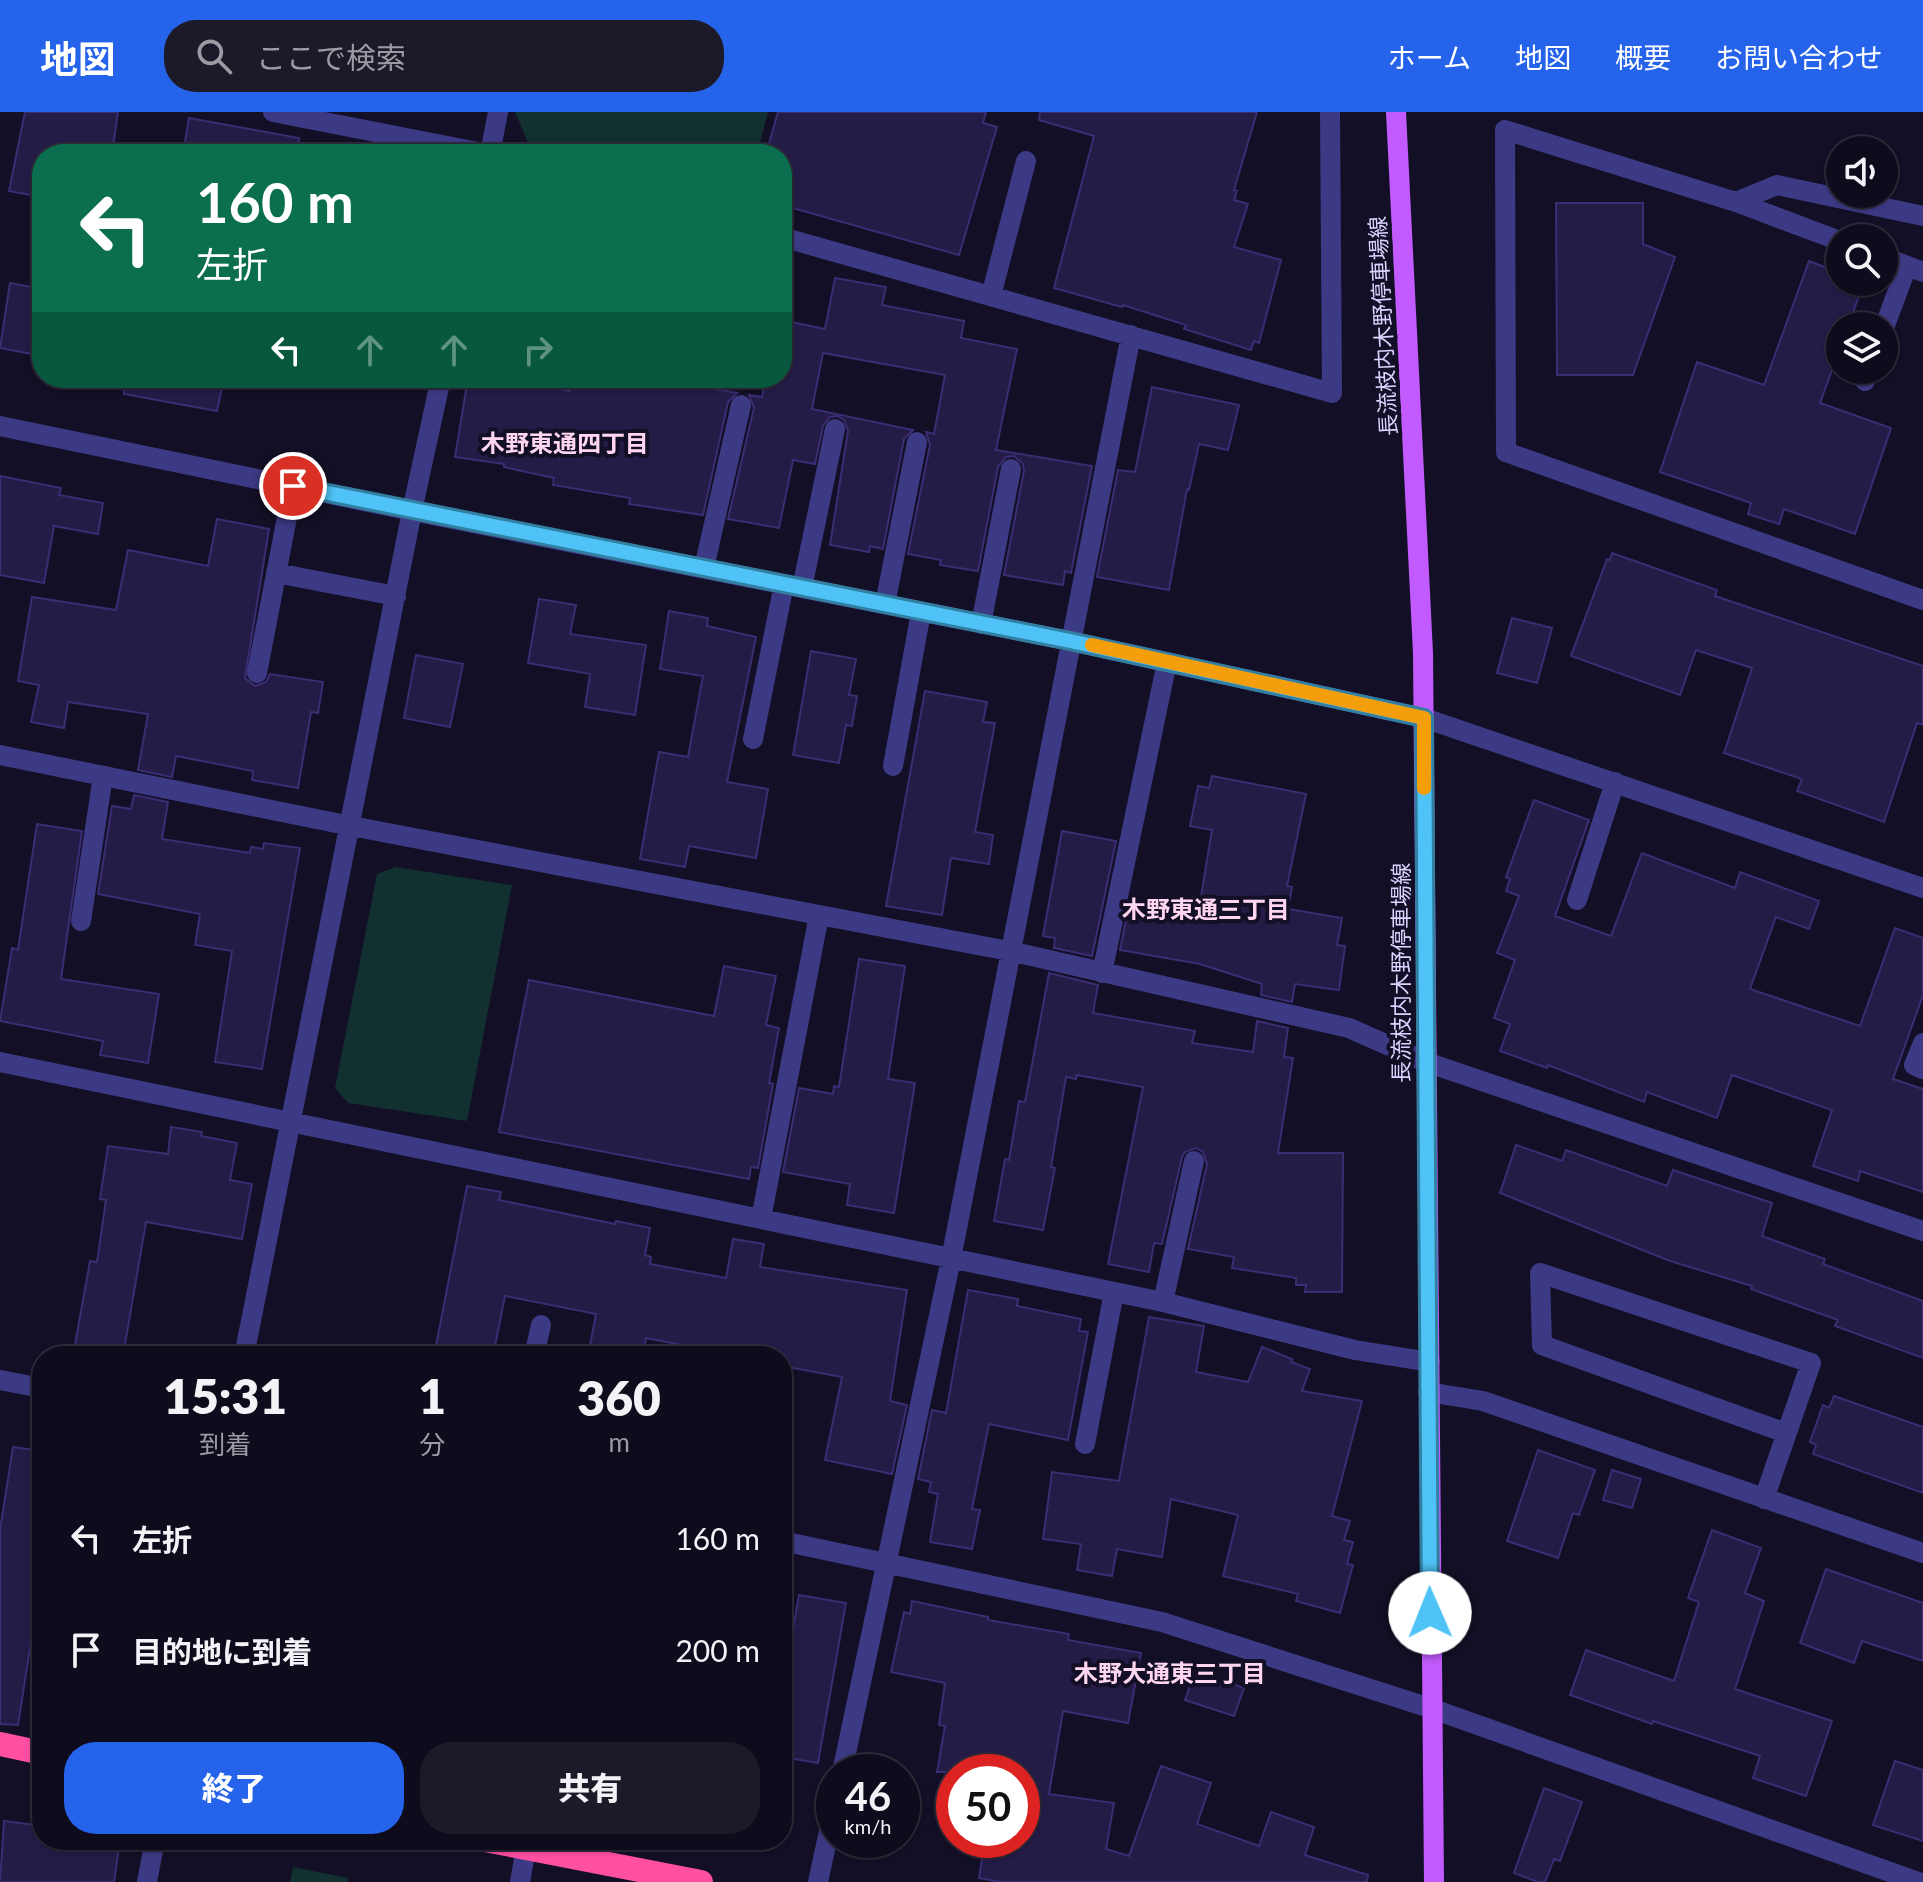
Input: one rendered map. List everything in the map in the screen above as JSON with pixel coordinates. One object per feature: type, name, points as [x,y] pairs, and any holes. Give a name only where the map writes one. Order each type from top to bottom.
[{"type":"highway","points":[[0,1744],[32,1751]]},
{"type":"highway","points":[[536,1850],[701,1882]]},
{"type":"main road","name":"長流枝内木野停車場線","points":[[1396,112],[1423,653],[1430,1708],[1434,1882]]},
{"type":"street","points":[[273,112],[364,122],[450,144]]},
{"type":"street","points":[[491,144],[498,112]]},
{"type":"street","points":[[792,240],[1332,393],[1330,112]]},
{"type":"street","points":[[1826,236],[1736,202],[1505,130],[1506,452],[1923,600]]},
{"type":"street","points":[[991,296],[1026,161]]},
{"type":"street","points":[[1736,202],[1777,185],[1923,216]]},
{"type":"street","points":[[1892,312],[1915,269]]},
{"type":"street","points":[[846,1754],[951,1259],[1131,335]]},
{"type":"street","points":[[246,1346],[439,388]]},
{"type":"street","points":[[704,568],[741,405]]},
{"type":"street","points":[[0,426],[1070,641],[1424,718],[1923,888]]},
{"type":"street","points":[[753,739],[835,429]]},
{"type":"street","points":[[885,604],[917,442]]},
{"type":"street","points":[[981,624],[1011,469]]},
{"type":"street","points":[[257,673],[293,486]]},
{"type":"street","points":[[276,573],[396,596]]},
{"type":"street","points":[[893,766],[921,612]]},
{"type":"street","points":[[1102,973],[1167,662]]},
{"type":"street","points":[[0,755],[351,826],[1009,951],[1349,1028],[1426,1062],[1923,1231]]},
{"type":"street","points":[[81,921],[103,776]]},
{"type":"street","points":[[1577,900],[1615,782]]},
{"type":"street","points":[[761,1219],[819,915]]},
{"type":"street","points":[[1923,1043],[1914,1065],[1923,1069]]},
{"type":"street","points":[[0,1062],[1163,1302],[1355,1350],[1430,1362]]},
{"type":"street","points":[[1163,1302],[1194,1161]]},
{"type":"street","points":[[1764,1499],[1811,1363],[1540,1273],[1542,1345],[1786,1433]]},
{"type":"street","points":[[1085,1444],[1114,1292]]},
{"type":"street","points":[[536,1346],[541,1325]]},
{"type":"street","points":[[0,1380],[32,1386]]},
{"type":"street","points":[[1428,1392],[1483,1401],[1923,1553]]},
{"type":"street","points":[[792,1543],[1162,1622],[1430,1708],[1918,1882]]},
{"type":"street","points":[[147,1882],[153,1850]]},
{"type":"street","points":[[520,1882],[526,1850]]},
{"type":"street","points":[[818,1882],[823,1858]]},
{"type":"green space","points":[[515,112],[768,112],[760,144],[529,144]]},
{"type":"green space","points":[[396,867],[512,885],[467,1121],[348,1103],[335,1088],[377,874]]},
{"type":"green space","points":[[293,1867],[348,1878],[348,1882],[290,1882]]},
{"type":"building","points":[[25,112],[118,112],[113,144],[32,144],[32,195],[9,191]]},
{"type":"building","points":[[778,112],[986,112],[983,123],[997,127],[959,255],[792,208],[792,144],[769,144]]},
{"type":"building","points":[[1040,112],[1257,112],[1234,190],[1237,191],[1234,200],[1248,204],[1234,247],[1281,260],[1259,343],[1254,341],[1251,350],[1184,329],[1186,325],[1123,305],[1054,288],[1094,136],[1039,120]]},
{"type":"building","points":[[189,118],[299,138],[299,144],[185,144]]},
{"type":"building","points":[[1556,203],[1643,203],[1643,244],[1675,257],[1633,375],[1557,375]]},
{"type":"building","points":[[1809,261],[1826,268],[1826,296],[1859,296],[1853,312],[1826,312],[1827,384],[1820,403],[1891,428],[1855,534],[1784,509],[1779,524],[1748,514],[1751,503],[1660,472],[1697,362],[1764,385]]},
{"type":"building","points":[[835,278],[886,287],[882,305],[964,321],[961,338],[1017,349],[996,450],[1092,466],[1071,573],[1065,571],[1063,585],[1004,575],[1024,471],[1023,464],[1014,456],[1006,457],[998,467],[978,571],[940,565],[941,560],[908,554],[930,445],[926,432],[934,434],[945,375],[823,353],[812,409],[913,430],[904,439],[883,549],[870,546],[869,552],[830,545],[848,431],[844,420],[837,416],[830,417],[823,426],[815,464],[793,460],[779,528],[728,519],[754,408],[749,395],[762,397],[764,388],[792,388],[792,322],[825,329]]},
{"type":"building","points":[[10,283],[32,287],[32,354],[0,348]]},
{"type":"building","points":[[1152,387],[1239,405],[1228,450],[1199,444],[1187,489],[1169,590],[1097,577],[1118,470],[1135,472]]},
{"type":"building","points":[[124,388],[222,388],[217,411],[124,394]]},
{"type":"building","points":[[466,388],[552,388],[570,391],[570,388],[709,388],[737,393],[728,402],[703,515],[629,504],[630,498],[553,485],[554,478],[504,467],[504,464],[455,457]]},
{"type":"building","points":[[0,476],[61,488],[59,495],[103,503],[98,534],[54,526],[44,583],[0,575]]},
{"type":"building","points":[[217,519],[269,529],[245,678],[255,686],[266,682],[270,674],[323,682],[318,713],[311,712],[298,788],[252,780],[253,771],[176,756],[172,777],[138,770],[148,714],[68,702],[64,728],[31,722],[39,685],[18,681],[32,597],[116,610],[128,550],[208,566]]},
{"type":"building","points":[[1612,553],[1717,590],[1715,596],[1923,666],[1923,725],[1917,723],[1884,822],[1797,791],[1802,779],[1724,753],[1752,668],[1696,650],[1680,695],[1571,656],[1607,559],[1610,560]]},
{"type":"building","points":[[539,599],[576,605],[570,634],[646,645],[635,715],[585,707],[590,674],[528,663]]},
{"type":"building","points":[[669,611],[708,618],[707,626],[756,637],[727,782],[768,789],[756,858],[689,846],[685,867],[640,859],[659,752],[688,757],[703,676],[660,669]]},
{"type":"building","points":[[1512,618],[1552,628],[1537,683],[1497,673]]},
{"type":"building","points":[[811,651],[856,659],[849,695],[857,696],[852,726],[846,725],[839,763],[793,755]]},
{"type":"building","points":[[416,655],[463,664],[450,727],[404,718]]},
{"type":"building","points":[[925,691],[987,702],[983,722],[995,723],[975,832],[993,835],[989,864],[951,858],[942,915],[886,906]]},
{"type":"building","points":[[1212,776],[1306,794],[1287,886],[1292,887],[1288,909],[1342,918],[1337,945],[1345,946],[1339,990],[1295,984],[1292,1002],[1261,995],[1262,984],[1200,964],[1120,950],[1128,910],[1197,921],[1212,830],[1190,826],[1198,786],[1209,788]]},
{"type":"building","points":[[134,795],[168,802],[162,839],[250,853],[251,847],[263,849],[264,843],[300,848],[262,1069],[215,1062],[232,951],[195,945],[200,914],[98,894],[112,806],[131,809]]},
{"type":"building","points":[[1534,800],[1589,820],[1555,916],[1611,936],[1642,853],[1735,888],[1740,872],[1819,901],[1809,929],[1776,917],[1750,989],[1860,1026],[1895,928],[1923,938],[1923,995],[1893,1079],[1923,1089],[1923,1192],[1860,1171],[1858,1181],[1813,1166],[1832,1110],[1732,1075],[1717,1118],[1647,1092],[1644,1102],[1548,1065],[1547,1068],[1500,1051],[1510,1024],[1494,1018],[1515,960],[1497,953],[1519,896],[1506,891],[1510,879],[1506,877]]},
{"type":"building","points":[[37,824],[82,831],[61,979],[159,994],[148,1063],[100,1055],[103,1041],[0,1021],[12,948],[18,950]]},
{"type":"building","points":[[1062,831],[1116,841],[1092,956],[1054,948],[1055,938],[1043,936]]},
{"type":"building","points":[[859,959],[905,966],[888,1079],[915,1083],[894,1213],[847,1205],[850,1184],[783,1172],[799,1088],[833,1094],[834,1086],[839,1087]]},
{"type":"building","points":[[724,966],[776,976],[766,1025],[779,1028],[769,1083],[773,1084],[758,1168],[751,1167],[749,1179],[499,1132],[529,980],[714,1016]]},
{"type":"building","points":[[1049,973],[1098,985],[1093,1013],[1195,1031],[1192,1043],[1253,1052],[1257,1021],[1288,1028],[1284,1057],[1293,1058],[1278,1153],[1343,1153],[1342,1292],[1305,1292],[1306,1285],[1296,1285],[1296,1278],[1232,1268],[1234,1257],[1188,1249],[1207,1164],[1203,1152],[1196,1148],[1185,1152],[1182,1157],[1162,1244],[1154,1243],[1149,1272],[1108,1264],[1143,1087],[1077,1075],[1076,1079],[1066,1077],[1051,1167],[1055,1168],[1043,1230],[994,1221],[1019,1101],[1025,1102]]},
{"type":"building","points":[[171,1127],[202,1132],[201,1136],[237,1143],[230,1180],[252,1184],[242,1239],[146,1222],[125,1346],[75,1346],[90,1261],[97,1262],[106,1200],[100,1199],[108,1146],[168,1154]]},
{"type":"building","points":[[1516,1145],[1562,1161],[1566,1150],[1667,1186],[1673,1170],[1772,1203],[1762,1236],[1825,1259],[1823,1264],[1923,1301],[1923,1358],[1835,1326],[1838,1320],[1751,1289],[1752,1286],[1670,1261],[1500,1193]]},
{"type":"building","points":[[467,1186],[501,1192],[499,1200],[615,1224],[616,1221],[650,1228],[645,1255],[651,1257],[650,1264],[726,1278],[733,1239],[764,1244],[760,1267],[907,1290],[890,1401],[907,1405],[892,1474],[825,1460],[842,1377],[792,1368],[792,1346],[687,1346],[646,1338],[644,1346],[590,1346],[596,1314],[505,1296],[495,1346],[436,1346]]},
{"type":"building","points":[[968,1290],[1018,1299],[1017,1306],[1081,1319],[1079,1331],[1088,1332],[1068,1440],[989,1424],[972,1509],[980,1510],[972,1549],[930,1542],[938,1494],[929,1492],[931,1482],[918,1479],[932,1410],[946,1413]]},
{"type":"building","points":[[1149,1317],[1204,1326],[1196,1372],[1248,1382],[1262,1347],[1310,1369],[1302,1391],[1362,1401],[1332,1516],[1350,1521],[1344,1540],[1353,1542],[1347,1564],[1353,1565],[1340,1613],[1296,1601],[1298,1594],[1223,1576],[1238,1515],[1171,1499],[1162,1557],[1117,1549],[1112,1576],[1077,1570],[1081,1544],[1043,1539],[1052,1472],[1119,1481]]},
{"type":"building","points":[[1834,1396],[1923,1427],[1923,1493],[1813,1454],[1816,1445],[1810,1442],[1823,1405],[1829,1408]]},
{"type":"building","points":[[13,1447],[32,1450],[32,1636],[18,1725],[0,1724],[0,1530]]},
{"type":"building","points":[[1538,1450],[1595,1470],[1579,1515],[1573,1513],[1558,1558],[1507,1541]]},
{"type":"building","points":[[1612,1470],[1641,1479],[1632,1508],[1603,1500]]},
{"type":"building","points":[[1712,1530],[1761,1548],[1745,1593],[1764,1601],[1735,1689],[1832,1721],[1806,1796],[1753,1778],[1760,1756],[1653,1721],[1652,1724],[1570,1695],[1586,1650],[1674,1681],[1699,1602],[1688,1598]]},
{"type":"building","points":[[1826,1569],[1923,1603],[1923,1661],[1862,1641],[1854,1663],[1800,1643]]},
{"type":"building","points":[[799,1595],[846,1603],[820,1754],[816,1754],[816,1763],[792,1759],[792,1635]]},
{"type":"building","points":[[912,1601],[988,1617],[988,1620],[1069,1634],[1068,1640],[1141,1653],[1128,1723],[1063,1711],[1049,1794],[1114,1803],[1106,1849],[1129,1856],[1161,1766],[1211,1783],[1197,1824],[1259,1846],[1271,1812],[1314,1827],[1305,1855],[1368,1875],[1367,1882],[1000,1882],[979,1878],[982,1858],[1040,1858],[1040,1754],[940,1754],[945,1726],[939,1725],[945,1683],[891,1672],[904,1612],[910,1614]]},
{"type":"building","points":[[1195,1671],[1244,1688],[1234,1716],[1185,1700]]},
{"type":"building","points":[[1895,1761],[1923,1770],[1923,1841],[1873,1825]]},
{"type":"building","points":[[1544,1788],[1582,1802],[1560,1861],[1554,1859],[1545,1882],[1538,1882],[1514,1873]]},
{"type":"building","points":[[4,1821],[32,1825],[32,1850],[119,1850],[114,1882],[0,1882]]},
{"type":"slow traffic","points":[[1092,645],[1424,718],[1424,788]]},
{"type":"district","name":"木野東通四丁目","points":[[565,444]]},
{"type":"district","name":"木野東通三丁目","points":[[1206,910]]},
{"type":"district","name":"木野大通東三丁目","points":[[1170,1674]]},
{"type":"route","points":[[293,486],[1070,641],[1424,718],[1430,1613]]}]
